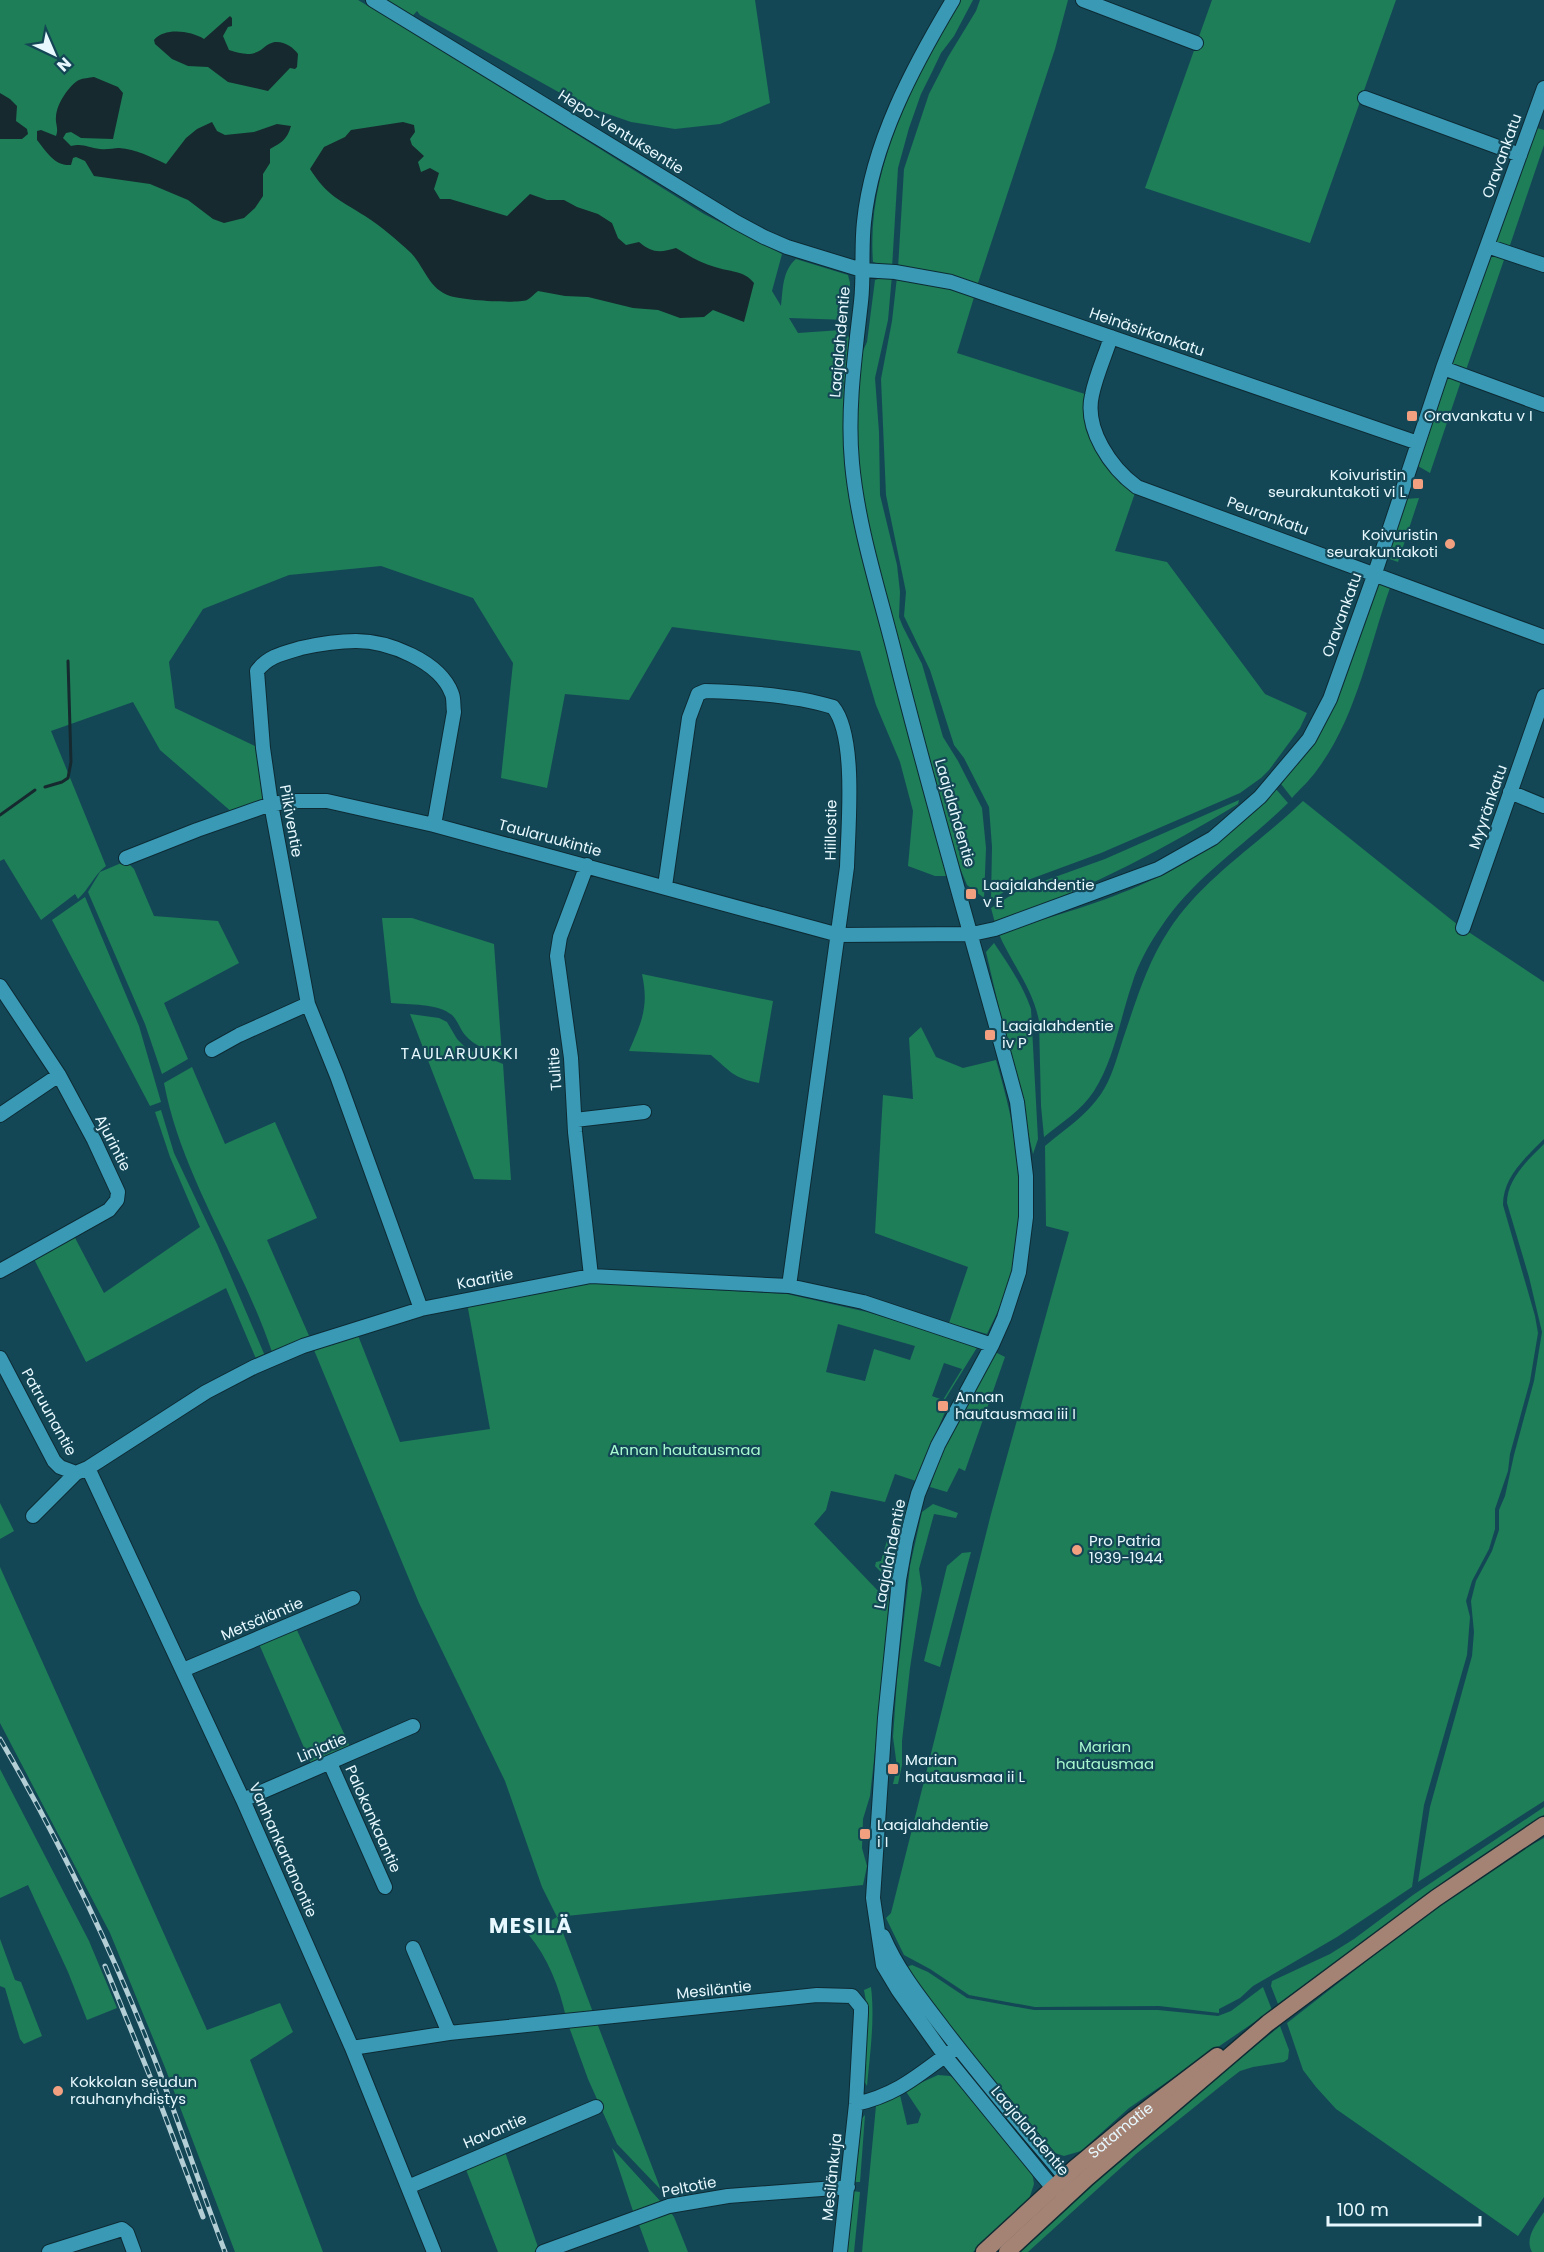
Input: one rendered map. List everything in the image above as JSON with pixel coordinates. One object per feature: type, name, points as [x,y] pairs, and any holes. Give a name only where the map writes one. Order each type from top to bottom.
[{"type":"main road","name":"Satamatie","points":[[984,2252],[1268,2023],[1436,1898],[1544,1825]]},
{"type":"main road","name":"Satamatie","points":[[1007,2252],[1063,2186]]},
{"type":"street","name":"Hepo-Ventuksentie","points":[[373,0],[743,226],[787,247],[862,270]]},
{"type":"street","name":"Laajalahdentie","points":[[953,0],[921,56],[891,118],[876,164],[864,220],[863,287],[850,426],[852,464],[859,513],[905,694],[1017,1102],[1026,1176],[1026,1217],[1020,1272],[1004,1318],[992,1345],[938,1445],[918,1494],[906,1541],[899,1580],[885,1718],[873,1882],[875,1917],[883,1965],[898,1990],[945,2056],[1063,2186]]},
{"type":"street","points":[[1083,0],[1196,43]]},
{"type":"street","name":"Oravankatu","points":[[972,934],[995,929],[1158,869],[1213,838],[1260,797],[1309,739],[1330,699],[1375,573],[1443,368],[1520,155],[1538,124],[1544,88]]},
{"type":"street","points":[[1365,98],[1520,155]]},
{"type":"street","points":[[1487,246],[1544,265]]},
{"type":"street","name":"Heinäsirkankatu","points":[[862,270],[895,272],[951,282],[1418,443]]},
{"type":"street","name":"Peurankatu","points":[[1111,337],[1091,396],[1091,411],[1095,428],[1105,451],[1124,477],[1137,487],[1220,515],[1544,637]]},
{"type":"street","points":[[1443,368],[1544,405]]},
{"type":"street","name":"Piikiventie","points":[[421,1309],[337,1076],[308,1004],[271,804],[263,748],[257,671],[271,657],[291,651],[321,643],[357,641],[386,645],[409,654],[430,667],[446,682],[453,696],[454,712],[434,825]]},
{"type":"street","name":"Hiillostie","points":[[665,886],[689,718],[698,694],[705,691],[716,691],[819,703],[833,707],[838,713],[846,740],[849,804],[847,867],[789,1286]]},
{"type":"street","name":"Myyränkatu","points":[[1463,928],[1544,696]]},
{"type":"street","points":[[1510,792],[1544,806]]},
{"type":"street","name":"Taularuukintie","points":[[126,858],[271,804],[327,801],[434,825],[839,935],[972,934]]},
{"type":"street","name":"Tulitie","points":[[586,865],[563,927],[557,956],[571,1058],[574,1120],[591,1276]]},
{"type":"street","name":"Ajurintie","points":[[0,986],[59,1075],[115,1182],[118,1192],[117,1200],[109,1210],[0,1271]]},
{"type":"street","points":[[212,1050],[239,1035],[308,1004]]},
{"type":"street","points":[[0,1115],[59,1075]]},
{"type":"street","points":[[574,1120],[644,1112]]},
{"type":"street","name":"Kaaritie","points":[[33,1516],[82,1471],[206,1392],[254,1367],[303,1346],[421,1309],[591,1276],[789,1286],[863,1302],[992,1345]]},
{"type":"street","name":"Patruunantie","points":[[0,1358],[54,1461],[60,1467],[82,1471]]},
{"type":"street","name":"Vanhankartanontie","points":[[82,1471],[183,1670],[243,1800],[352,2048],[434,2252]]},
{"type":"street","name":"Metsäläntie","points":[[183,1670],[353,1598]]},
{"type":"street","name":"Linjatie","points":[[243,1800],[413,1726]]},
{"type":"street","name":"Palokankaantie","points":[[330,1763],[385,1887]]},
{"type":"street","name":"Laajalahdentie","points":[[875,1917],[894,1960],[1063,2186]]},
{"type":"street","points":[[413,1948],[449,2033]]},
{"type":"street","name":"Mesiläntie","points":[[352,2048],[449,2033],[817,1995],[852,1996],[861,2007],[856,2104]]},
{"type":"street","points":[[856,2104],[902,2088],[958,2047]]},
{"type":"street","name":"Mesilänkuja","points":[[840,2252],[856,2104]]},
{"type":"street","name":"Havantie","points":[[408,2187],[596,2107]]},
{"type":"street","name":"Peltotie","points":[[543,2252],[669,2205],[728,2196],[848,2187]]},
{"type":"street","points":[[49,2252],[122,2229],[127,2233],[134,2252]]},
{"type":"green space","points":[[0,0],[358,0],[704,214],[782,254],[772,291],[781,306],[786,275],[796,259],[848,275],[850,283],[848,320],[789,318],[798,333],[841,330],[849,337],[846,430],[877,607],[947,876],[935,876],[908,866],[913,811],[900,762],[876,705],[860,651],[672,627],[629,700],[565,694],[547,788],[501,778],[513,663],[473,598],[381,566],[289,575],[203,609],[169,662],[175,708],[259,748],[266,802],[233,813],[160,750],[133,702],[51,731],[106,866],[78,899],[75,894],[41,920],[4,859],[0,861]]},
{"type":"green space","points":[[373,0],[755,0],[770,103],[720,124],[675,129],[631,122],[582,105],[420,15],[417,11],[408,21]]},
{"type":"green space","points":[[960,0],[973,0],[954,36],[941,53],[921,94],[898,168],[892,268],[873,262],[873,227],[877,193],[897,125],[926,61]]},
{"type":"green space","points":[[980,0],[1068,0],[1055,49],[977,286],[898,268],[904,169],[929,94]]},
{"type":"green space","points":[[1212,0],[1396,0],[1310,243],[1145,188]]},
{"type":"green space","points":[[1537,128],[1544,130],[1544,145],[1509,248],[1495,243]]},
{"type":"green space","points":[[1492,253],[1505,257],[1466,370],[1452,365]]},
{"type":"green space","points":[[892,275],[888,320],[875,378],[880,495],[897,565],[900,592],[899,617],[922,664],[943,737],[982,808],[986,848],[984,898],[967,885],[960,868],[911,699],[865,512],[857,464],[858,395],[862,353],[867,342],[875,280]]},
{"type":"green space","points":[[897,277],[975,294],[957,353],[1088,395],[1088,411],[1136,490],[1115,551],[1167,562],[1265,694],[1307,713],[1300,728],[1269,770],[1240,793],[1101,853],[1017,884],[991,900],[992,847],[989,807],[964,758],[954,745],[930,670],[904,616],[906,592],[886,495],[881,379],[892,321]]},
{"type":"green space","points":[[1447,377],[1461,381],[1430,473],[1418,466]]},
{"type":"green space","points":[[1419,498],[1398,562],[1387,558],[1406,499]]},
{"type":"green space","points":[[1378,579],[1391,585],[1352,704],[1331,749],[1314,774],[1292,798],[1281,784],[1314,742]]},
{"type":"green space","points":[[1275,788],[1288,803],[1204,877],[1174,909],[1152,940],[1137,969],[1112,1053],[1101,1079],[1084,1104],[1044,1137],[1039,1021],[1027,987],[998,932],[1112,897],[1184,863],[1218,842],[1248,817]]},
{"type":"green space","points":[[1239,800],[1238,804],[1208,822],[1120,870],[1059,898],[995,923],[991,908],[1019,890],[1105,859]]},
{"type":"green space","name":"Marian hautausmaa","points":[[1303,801],[1458,925],[1544,982],[1544,1139],[1511,1177],[1503,1205],[1538,1333],[1530,1381],[1510,1454],[1508,1471],[1495,1509],[1495,1529],[1489,1549],[1472,1581],[1466,1601],[1470,1617],[1467,1655],[1424,1805],[1412,1887],[1337,1937],[1253,1986],[1240,1998],[1219,2009],[1219,2013],[1159,2006],[1035,2007],[969,1995],[904,1955],[886,1918],[891,1913],[991,1514],[1069,1232],[1046,1226],[1045,1146],[1082,1115],[1105,1088],[1148,969],[1161,943],[1183,911],[1215,878]]},
{"type":"green space","points":[[126,861],[134,869],[154,916],[218,921],[239,963],[164,1003],[188,1059],[162,1074],[145,1024],[88,892],[100,872]]},
{"type":"green space","points":[[85,897],[139,1026],[161,1102],[150,1106],[52,920]]},
{"type":"green space","points":[[382,918],[412,918],[494,944],[502,1055],[473,1042],[465,1035],[454,1017],[446,1011],[423,1005],[391,1003]]},
{"type":"green space","points":[[994,943],[1019,983],[1031,1009],[1038,1139],[1033,1154],[986,952]]},
{"type":"green space","points":[[642,974],[773,1001],[759,1083],[737,1076],[711,1055],[629,1051],[643,1014],[645,996]]},
{"type":"green space","points":[[410,1014],[439,1018],[447,1022],[457,1039],[467,1049],[503,1064],[511,1180],[474,1179]]},
{"type":"green space","points":[[921,1027],[936,1057],[963,1068],[996,1060],[1015,1138],[1020,1190],[1018,1243],[1008,1286],[987,1334],[949,1323],[968,1267],[875,1233],[883,1095],[913,1099],[909,1038]]},
{"type":"green space","points":[[192,1067],[225,1144],[275,1122],[317,1218],[267,1240],[310,1338],[272,1352],[245,1285],[198,1186],[173,1118],[164,1083]]},
{"type":"green space","points":[[161,1110],[174,1153],[217,1244],[265,1356],[257,1361],[226,1288],[86,1362],[33,1257],[73,1234],[104,1293],[200,1227],[170,1157],[155,1112]]},
{"type":"green space","points":[[1544,1144],[1544,1801],[1418,1882],[1430,1807],[1472,1656],[1474,1632],[1471,1601],[1476,1581],[1492,1551],[1499,1530],[1499,1510],[1505,1496],[1534,1381],[1542,1332],[1529,1277],[1507,1203],[1514,1178]]},
{"type":"green space","name":"Annan hautausmaa","points":[[593,1283],[787,1294],[867,1312],[978,1346],[939,1409],[945,1412],[916,1481],[895,1474],[885,1502],[831,1491],[826,1510],[814,1524],[881,1594],[892,1597],[870,1796],[863,1819],[862,1848],[867,1866],[863,1885],[557,1917],[542,1887],[505,1781],[419,1603],[314,1350],[357,1333],[400,1442],[490,1429],[467,1303]],"holes":[[[838,1324],[915,1346],[910,1360],[874,1349],[865,1381],[826,1372]],[[944,1363],[962,1369],[943,1400],[932,1396]]]},
{"type":"green space","points":[[993,1351],[1005,1357],[965,1471],[959,1468],[947,1492],[930,1487],[951,1435]]},
{"type":"green space","points":[[0,1503],[14,1531],[0,1539]]},
{"type":"green space","points":[[933,1504],[958,1513],[956,1518],[934,1514],[919,1569],[922,1589],[910,1668],[902,1741],[902,1765],[898,1784],[893,1784],[897,1767],[893,1737],[897,1679],[910,1566],[922,1512]]},
{"type":"green space","points":[[897,1507],[906,1510],[893,1574],[881,1572],[875,1566],[876,1562],[881,1561]]},
{"type":"green space","points":[[971,1552],[940,1667],[924,1661],[947,1566],[962,1553]]},
{"type":"green space","points":[[0,1567],[207,2030],[280,2003],[293,2032],[250,2060],[323,2252],[235,2252],[164,2065],[110,1933],[0,1723]]},
{"type":"green space","points":[[296,1628],[351,1749],[312,1766],[259,1644]]},
{"type":"green space","points":[[0,1769],[89,1941],[117,2008],[87,2020],[68,1972],[28,1885],[0,1898]]},
{"type":"green space","points":[[1544,1807],[1544,1815],[1457,1872],[1278,2004],[1271,1986],[1272,1981],[1330,1954],[1354,1939],[1413,1895]]},
{"type":"green space","points":[[1544,1838],[1544,2197],[1518,2236],[1336,2109],[1303,2070],[1287,2023],[1441,1903],[1500,1862]]},
{"type":"green space","points":[[557,1917],[594,2015],[566,2017],[552,1973],[528,1934]]},
{"type":"green space","points":[[0,1939],[15,1980],[21,1982],[42,2036],[24,2044],[20,2039],[5,1988],[0,1986]]},
{"type":"green space","points":[[912,1965],[928,1972],[967,1998],[1034,2010],[1158,2010],[1218,2016],[1231,2011],[1263,1987],[1272,2010],[1129,2108],[1081,2151],[1064,2156],[1055,2153],[966,2047],[904,1968]]},
{"type":"green space","points":[[871,1987],[871,2049],[867,2086],[863,2079],[867,2007],[864,1990]]},
{"type":"green space","points":[[597,2023],[661,2190],[617,2144],[588,2079],[568,2024]]},
{"type":"green space","points":[[1280,2026],[1289,2050],[1288,2059],[1284,2062],[1240,2071],[1136,2154],[1028,2252],[1014,2252],[1131,2148]]},
{"type":"green space","points":[[938,2075],[950,2076],[958,2080],[1032,2172],[1034,2184],[1029,2199],[973,2252],[862,2252],[876,2106],[900,2095],[907,2125],[918,2123],[921,2114],[905,2090]]},
{"type":"green space","points":[[865,2115],[860,2182],[854,2182],[859,2121]]},
{"type":"green space","points":[[612,2148],[662,2203],[634,2214]]},
{"type":"green space","points":[[504,2149],[539,2250],[534,2252],[498,2252],[465,2167]]},
{"type":"green space","points":[[852,2191],[860,2192],[854,2252],[845,2252]]},
{"type":"green space","points":[[669,2210],[688,2252],[649,2252],[638,2222]]},
{"type":"green space","points":[[1544,2212],[1544,2252],[1532,2252],[1530,2236]]},
{"type":"water","points":[[230,16],[232,26],[228,27],[223,36],[229,50],[250,54],[273,42],[281,42],[293,48],[298,54],[297,67],[290,68],[268,91],[228,82],[208,67],[188,66],[172,59],[155,44],[154,40],[159,36],[171,32],[185,32],[204,39]]},
{"type":"water","points":[[94,77],[118,87],[123,93],[113,139],[81,138],[71,132],[66,133],[63,138],[71,146],[131,150],[166,164],[186,138],[197,129],[212,122],[217,131],[225,135],[254,132],[277,124],[291,126],[288,135],[270,149],[270,163],[263,174],[263,196],[255,208],[244,218],[224,223],[213,219],[188,200],[150,184],[94,176],[85,161],[76,157],[73,158],[71,165],[55,160],[37,140],[37,131],[41,130],[56,136],[58,107],[64,96],[79,80]]},
{"type":"water","points":[[0,93],[17,106],[16,121],[27,129],[28,134],[22,139],[0,139]]},
{"type":"water","points":[[403,122],[414,125],[415,132],[410,139],[412,145],[424,156],[418,162],[421,172],[430,168],[439,173],[434,189],[440,199],[450,199],[507,216],[530,194],[547,200],[564,200],[598,214],[612,223],[618,238],[626,245],[639,242],[656,251],[676,248],[720,269],[746,276],[754,283],[744,322],[713,310],[704,317],[680,318],[658,310],[633,308],[588,297],[538,291],[527,300],[512,302],[466,299],[443,293],[432,283],[411,253],[395,238],[328,192],[310,169],[324,147],[345,137],[351,130]]},
{"type":"waterway","points":[[45,787],[68,778],[71,762],[68,661]]},
{"type":"waterway","points":[[0,815],[35,790]]},
{"type":"railway","points":[[0,1739],[44,1818],[105,1941],[158,2068],[225,2252]]},
{"type":"railway","points":[[105,1966],[203,2217]]},
{"type":"place","name":"Oravankatu v I","points":[[1412,416]]},
{"type":"place","name":"Koivuristin seurakuntakoti vi L","points":[[1418,484]]},
{"type":"place","name":"Koivuristin seurakuntakoti","points":[[1450,544]]},
{"type":"place","name":"Laajalahdentie v E","points":[[971,894]]},
{"type":"place","name":"Laajalahdentie iv P","points":[[990,1035]]},
{"type":"place","name":"Annan hautausmaa iii I","points":[[943,1406]]},
{"type":"place","name":"Pro Patria 1939-1944","points":[[1077,1550]]},
{"type":"place","name":"Marian hautausmaa ii L","points":[[893,1769]]},
{"type":"place","name":"Laajalahdentie i I","points":[[865,1834]]},
{"type":"place","name":"Kokkolan seudun rauhanyhdistys","points":[[58,2091]]},
{"type":"district","name":"TAULARUUKKI","points":[[460,1053]]},
{"type":"district","name":"MESILÄ","points":[[531,1926]]}]
